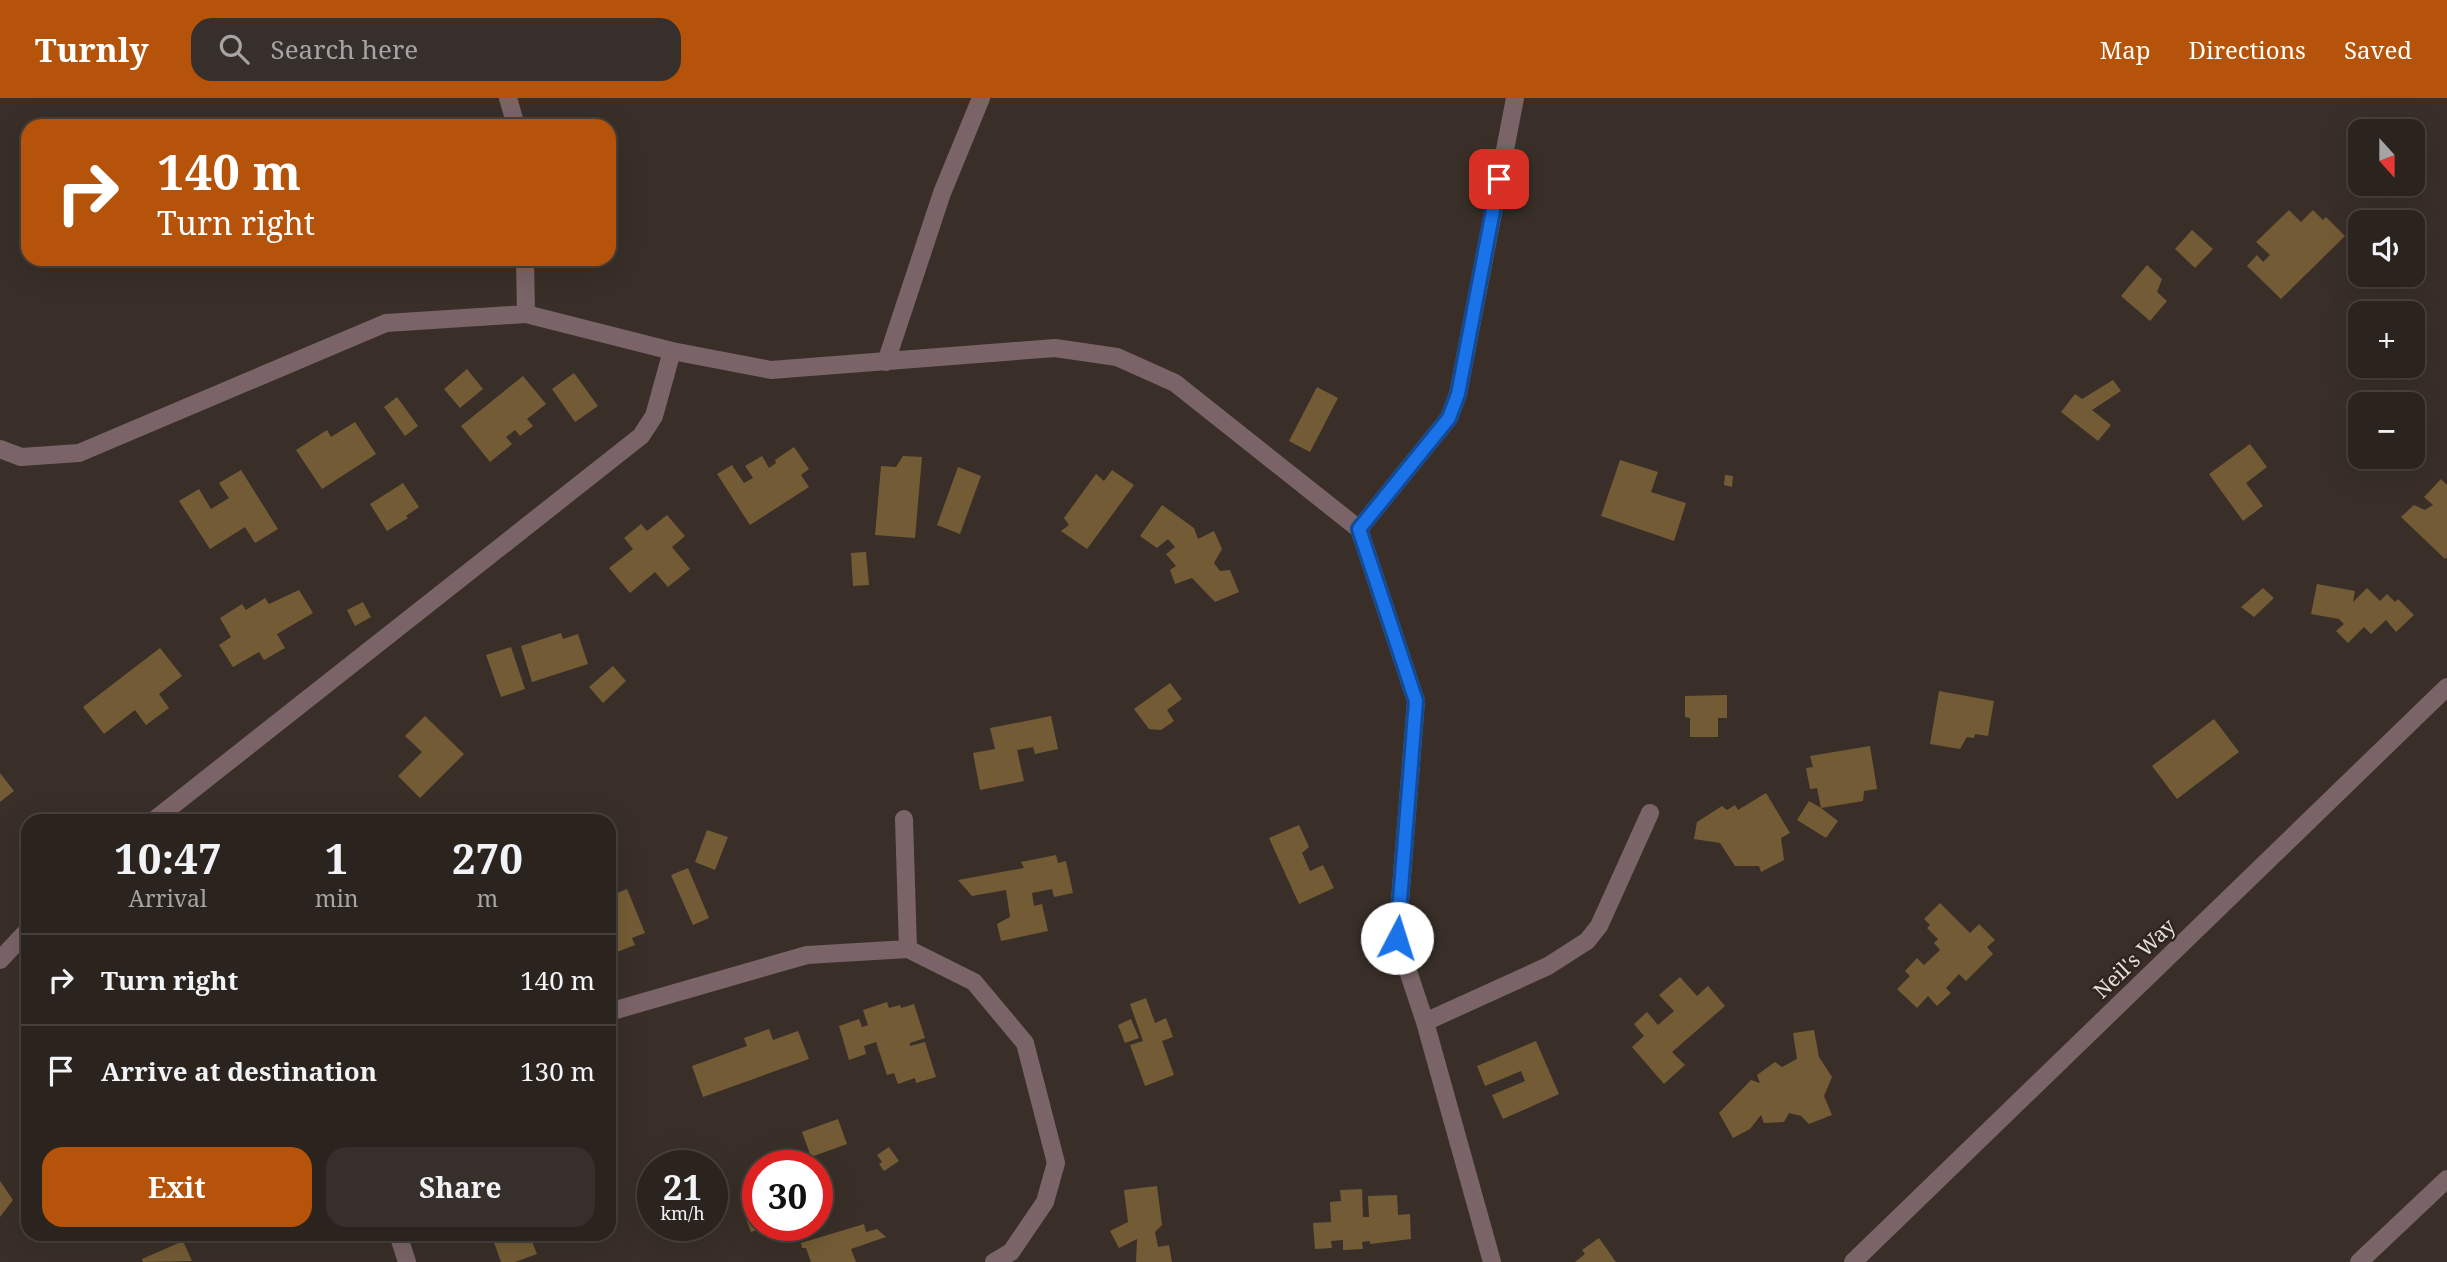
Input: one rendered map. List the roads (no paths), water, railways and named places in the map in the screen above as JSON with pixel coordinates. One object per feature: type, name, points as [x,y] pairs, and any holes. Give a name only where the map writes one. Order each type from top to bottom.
[{"type":"street","points":[[508,98],[514,119]]},
{"type":"street","points":[[886,362],[942,193],[982,98]]},
{"type":"street","points":[[1359,529],[1449,418],[1458,394],[1515,98]]},
{"type":"street","points":[[525,266],[526,314]]},
{"type":"street","points":[[0,449],[21,457],[79,453],[386,323],[526,314],[672,351],[771,370],[1055,348],[1117,357],[1175,383],[1359,529],[1416,701],[1397,938],[1425,1022],[1492,1262]]},
{"type":"street","points":[[162,814],[641,436],[654,416],[672,351]]},
{"type":"street","name":"Neil's Way","points":[[1853,1262],[2447,687]]},
{"type":"street","points":[[1425,1022],[1548,966],[1587,941],[1599,926],[1650,813]]},
{"type":"street","points":[[904,818],[908,949]]},
{"type":"street","points":[[0,960],[21,938]]},
{"type":"street","points":[[616,1010],[807,955],[908,949],[974,982],[1025,1043],[1056,1163],[1045,1202],[1011,1252],[994,1262]]},
{"type":"street","points":[[2359,1262],[2447,1179]]},
{"type":"street","points":[[400,1241],[407,1262]]}]
